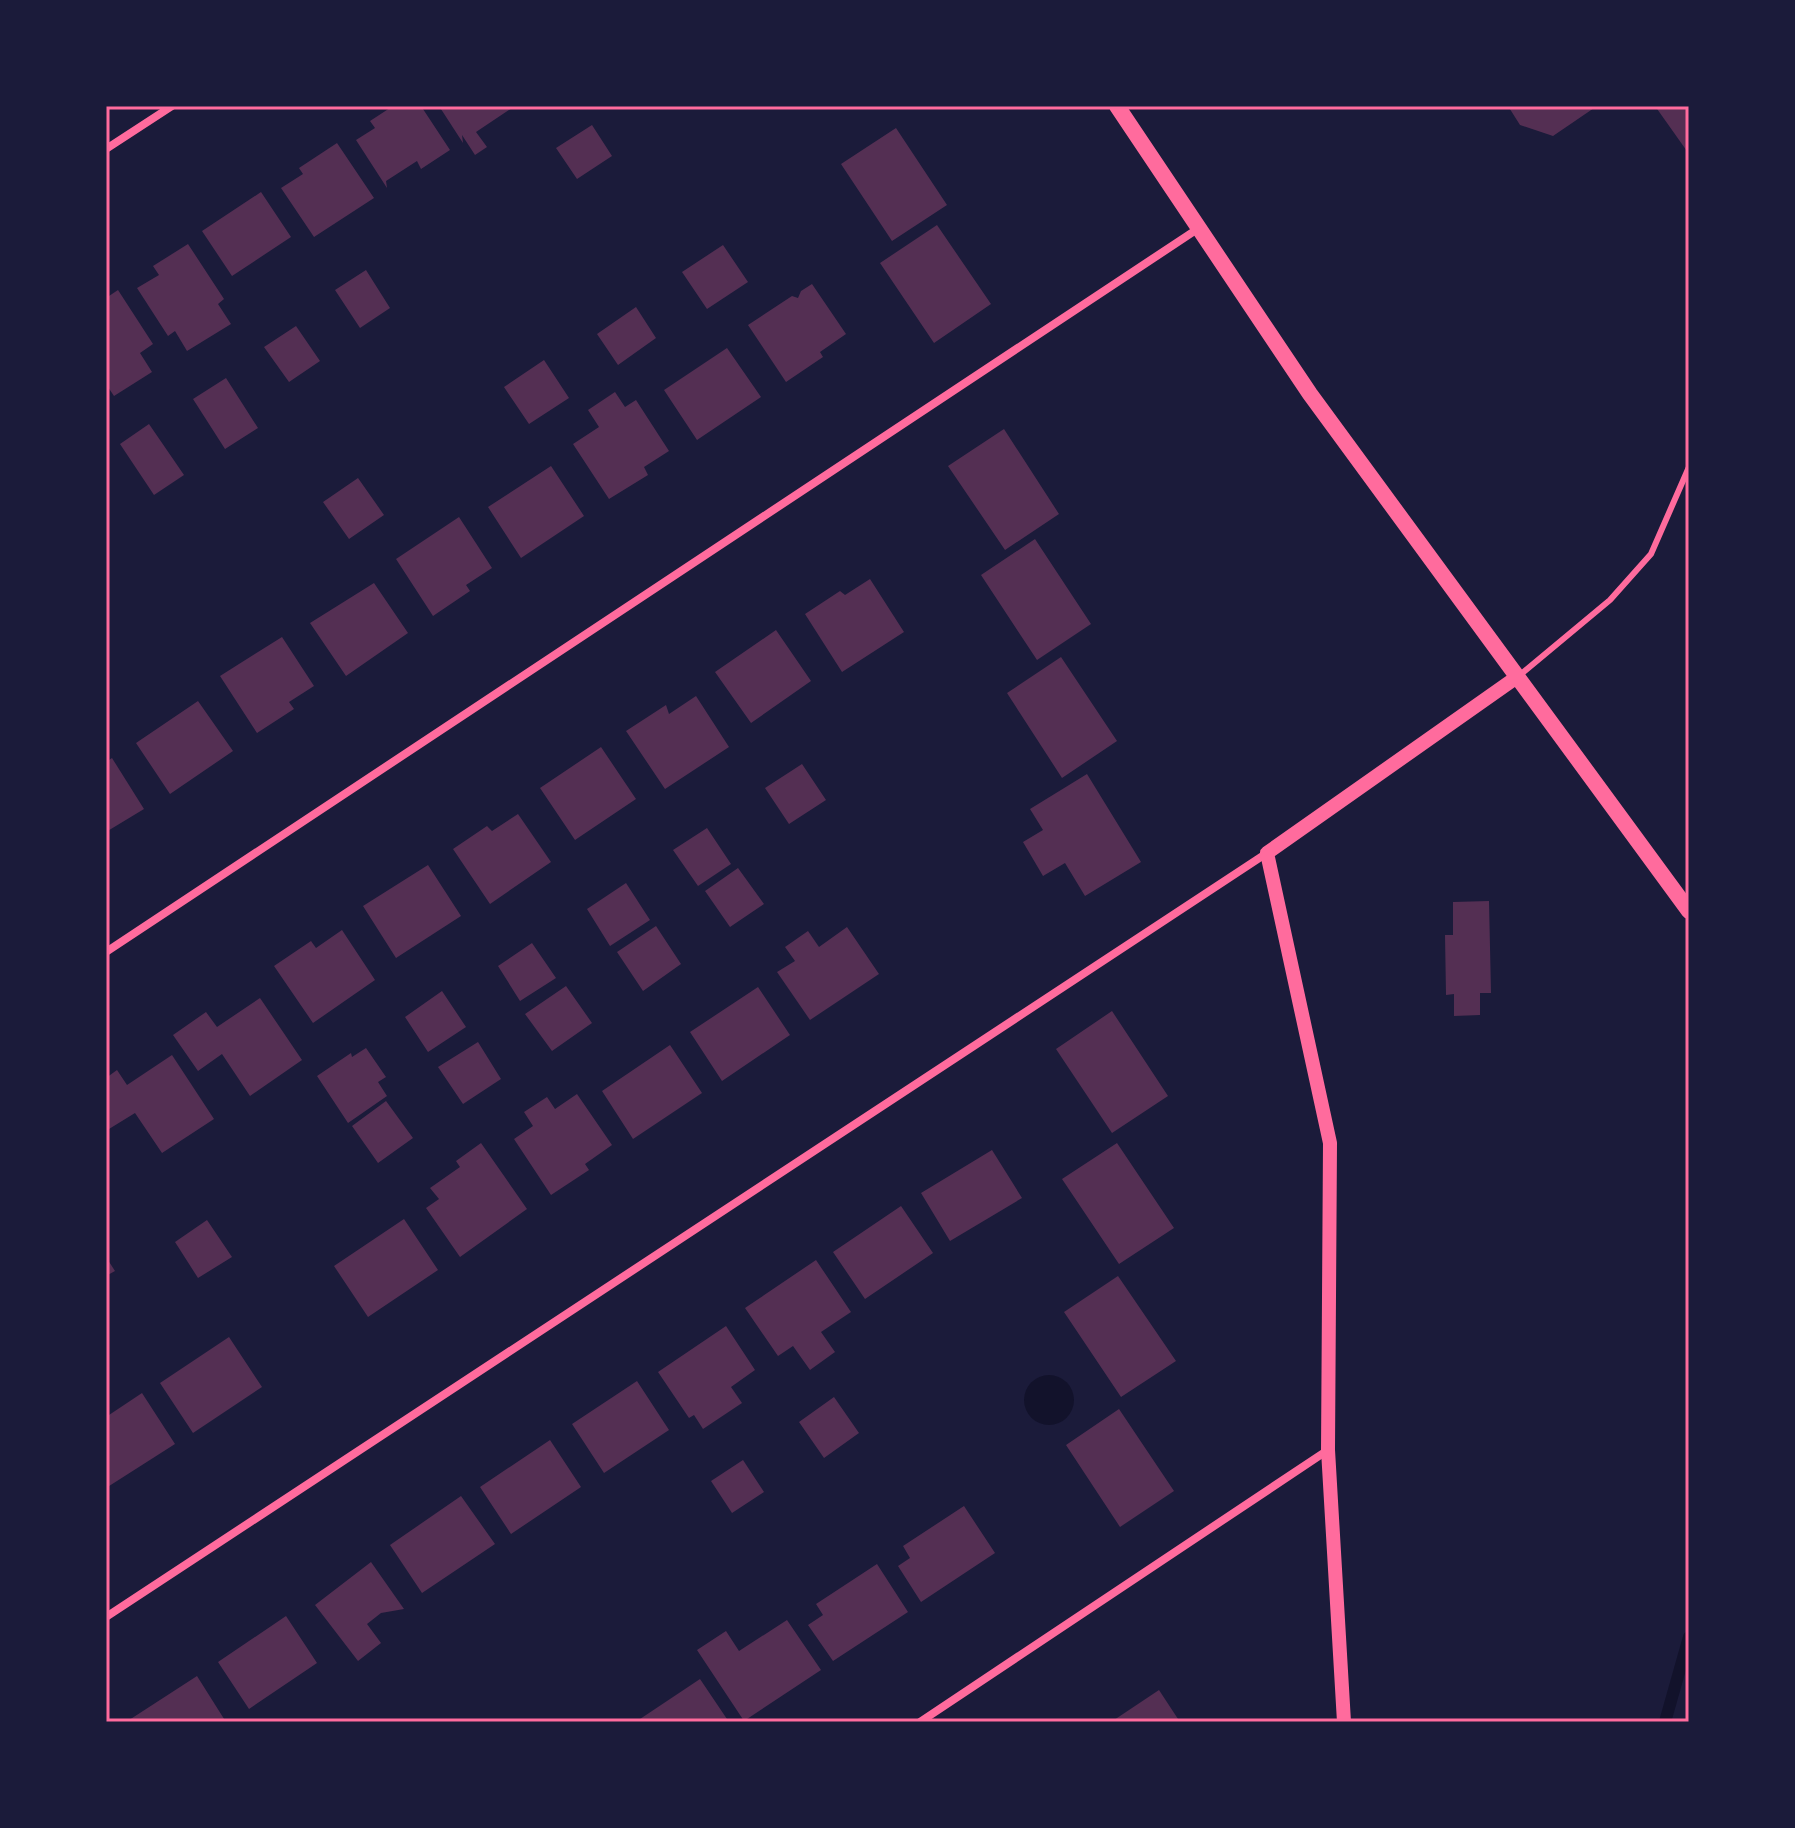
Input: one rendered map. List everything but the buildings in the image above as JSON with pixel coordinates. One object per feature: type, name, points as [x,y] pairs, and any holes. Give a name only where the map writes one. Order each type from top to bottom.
[{"type":"main road","points":[[1117,106],[1310,394],[1689,911]]},
{"type":"street","points":[[106,149],[172,106]]},
{"type":"street","points":[[106,952],[1199,228]]},
{"type":"street","points":[[106,1617],[1267,853],[1517,677]]},
{"type":"street","points":[[1267,853],[1330,1143],[1328,1450],[1344,1722]]},
{"type":"street","points":[[920,1722],[1328,1450]]},
{"type":"lane","points":[[1517,677],[1610,600],[1651,554],[1689,467]]},
{"type":"shaded area","points":[[1049,1375],[1067,1382],[1074,1400],[1067,1418],[1049,1425],[1031,1418],[1024,1400],[1031,1382]]},
{"type":"waterway","points":[[1665,1722],[1689,1637]]}]
